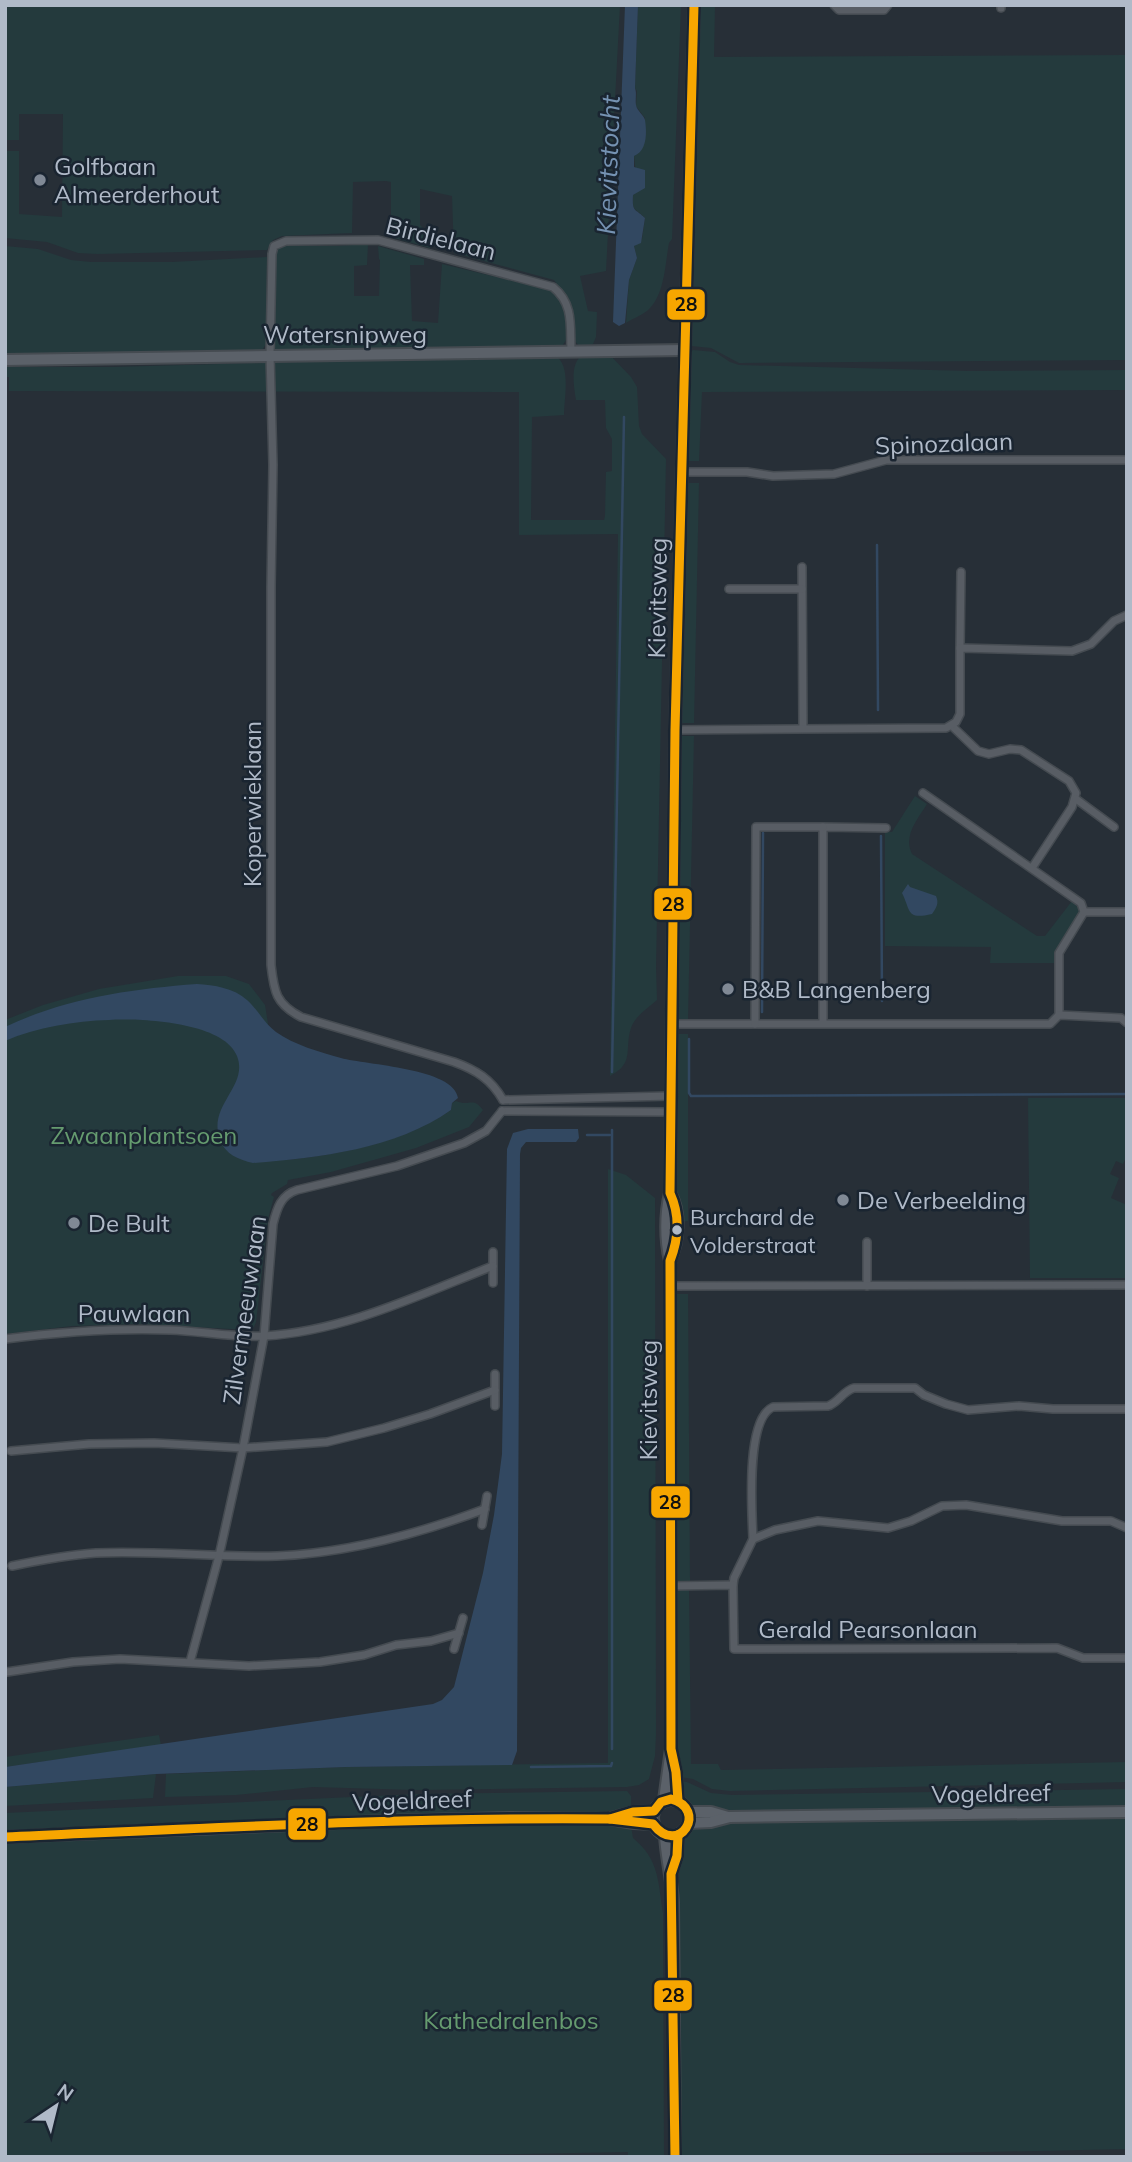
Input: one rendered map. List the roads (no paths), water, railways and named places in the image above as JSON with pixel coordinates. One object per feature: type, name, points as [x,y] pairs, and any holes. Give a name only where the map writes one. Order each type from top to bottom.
[{"type":"street","name":"Kievitsweg","points":[[664,1800],[671,1749],[670,1261],[667,1237],[670,1193],[675,730],[694,5]]},
{"type":"street","points":[[834,5],[839,10],[884,10],[888,5]]},
{"type":"street","name":"Birdielaan","points":[[270,355],[274,246],[286,241],[352,240],[377,240],[553,287],[567,302],[571,351]]},
{"type":"street","name":"Watersnipweg","points":[[5,360],[685,350]]},
{"type":"street","name":"Koperwieklaan","points":[[270,355],[273,465],[271,965],[274,989],[280,1002],[301,1017],[476,1070],[497,1089],[503,1100]]},
{"type":"street","name":"Spinozalaan","points":[[681,472],[747,472],[773,476],[834,474],[886,460],[1127,460]]},
{"type":"street","points":[[802,567],[803,728]]},
{"type":"street","points":[[675,730],[942,729],[952,726],[960,713],[961,572]]},
{"type":"street","points":[[729,589],[802,589]]},
{"type":"street","points":[[960,648],[1072,651],[1091,644],[1114,621],[1127,615]]},
{"type":"street","points":[[952,726],[978,751],[989,754],[1010,749],[1021,750],[1069,781],[1076,793],[1076,799],[1032,867]]},
{"type":"street","points":[[923,793],[1081,903],[1084,912],[1059,953],[1059,1016]]},
{"type":"street","points":[[1076,799],[1114,827]]},
{"type":"street","points":[[755,1024],[756,827],[886,828]]},
{"type":"street","points":[[823,827],[823,1023]]},
{"type":"street","points":[[1084,912],[1127,912]]},
{"type":"street","points":[[671,1024],[1050,1024],[1059,1016],[1121,1018],[1127,1023]]},
{"type":"street","points":[[670,1096],[503,1100],[502,1111],[670,1112]]},
{"type":"street","name":"Zilvermeeuwlaan","points":[[190,1662],[219,1556],[243,1448],[264,1336],[273,1224],[283,1197],[297,1190],[397,1166],[464,1143],[486,1131],[502,1111]]},
{"type":"street","points":[[867,1242],[867,1286]]},
{"type":"street","points":[[493,1252],[493,1283]]},
{"type":"street","name":"Pauwlaan","points":[[5,1339],[50,1333],[146,1330],[264,1336],[320,1328],[373,1314],[493,1266]]},
{"type":"street","points":[[670,1286],[1127,1285]]},
{"type":"street","points":[[495,1374],[495,1406]]},
{"type":"street","points":[[669,1586],[733,1585],[734,1577],[753,1539],[750,1485],[754,1448],[763,1416],[773,1407],[828,1406],[854,1388],[915,1388],[924,1395],[968,1410],[1018,1406],[1127,1409]]},
{"type":"street","points":[[11,1451],[89,1444],[154,1443],[243,1448],[327,1441],[384,1428],[495,1390]]},
{"type":"street","points":[[482,1525],[487,1496]]},
{"type":"street","points":[[753,1539],[775,1530],[818,1521],[888,1528],[911,1521],[942,1506],[966,1505],[1062,1521],[1111,1521],[1127,1528]]},
{"type":"street","points":[[12,1566],[96,1553],[279,1556],[351,1548],[424,1530],[485,1509]]},
{"type":"street","name":"Gerald Pearsonlaan","points":[[733,1585],[734,1649],[1058,1648],[1083,1658],[1127,1658]]},
{"type":"street","points":[[454,1649],[463,1618]]},
{"type":"street","points":[[7,1672],[120,1659],[248,1666],[320,1662],[364,1655],[396,1645],[430,1641],[459,1633]]},
{"type":"street","name":"Kievitsweg","points":[[671,1749],[678,1801]]},
{"type":"street","points":[[664,1800],[678,1801],[686,1807],[689,1817],[687,1828],[678,1835],[665,1835],[653,1824],[654,1811],[664,1800]]},
{"type":"street","name":"Vogeldreef","points":[[610,1819],[633,1812],[654,1811]]},
{"type":"street","name":"Vogeldreef","points":[[689,1817],[711,1822],[730,1817],[1127,1812]]},
{"type":"street","name":"Vogeldreef","points":[[5,1836],[384,1821],[610,1819],[653,1824]]},
{"type":"street","points":[[665,1835],[666,1856],[671,1874],[675,2157]]},
{"type":"street","points":[[671,1874],[677,1856],[678,1835]]},
{"type":"water","points":[[625,5],[638,5],[635,88],[636,103],[645,120],[646,136],[644,146],[634,156],[634,167],[645,170],[645,188],[633,195],[633,205],[645,218],[641,243],[634,246],[637,258],[629,280],[625,323],[619,326],[613,322]]},
{"type":"water","points":[[908,884],[936,896],[937,905],[932,914],[913,915],[902,893]]},
{"type":"water","points":[[197,984],[224,988],[242,996],[272,1028],[283,1037],[299,1044],[341,1058],[426,1074],[453,1088],[458,1098],[452,1103],[451,1110],[429,1123],[381,1143],[330,1154],[253,1163],[233,1156],[220,1140],[217,1128],[219,1116],[238,1077],[239,1067],[237,1056],[229,1045],[216,1036],[180,1024],[123,1020],[56,1026],[5,1041],[5,1027],[51,1009],[123,992]]},
{"type":"water","points":[[528,1129],[578,1129],[579,1138],[576,1142],[526,1142],[520,1154],[517,1751],[512,1765],[346,1767],[156,1774],[5,1787],[5,1767],[433,1704],[442,1700],[454,1687],[483,1573],[502,1454],[507,1149],[513,1133]]},
{"type":"waterway","points":[[612,1072],[624,417]]},
{"type":"waterway","points":[[877,545],[878,710]]},
{"type":"waterway","points":[[762,1012],[763,833]]},
{"type":"waterway","points":[[881,836],[882,1001]]},
{"type":"waterway","points":[[689,1039],[691,1096],[1127,1094]]},
{"type":"waterway","points":[[612,1130],[612,1749]]},
{"type":"waterway","points":[[587,1135],[610,1135]]},
{"type":"waterway","points":[[531,1767],[611,1766],[612,1763]]},
{"type":"waterway","points":[[430,2157],[476,2157]]},
{"type":"place","name":"Golfbaan Almeerderhout","points":[[40,180]]},
{"type":"place","name":"B&B Langenberg","points":[[728,989]]},
{"type":"place","name":"De Verbeelding","points":[[843,1200]]},
{"type":"place","name":"De Bult","points":[[74,1223]]},
{"type":"place","name":"Burchard de Volderstraat","points":[[677,1230]]},
{"type":"water label","name":"Kievitstocht","points":[[608,165]]},
{"type":"park label","name":"Zwaanplantsoen","points":[[144,1135]]},
{"type":"park label","name":"Kathedralenbos","points":[[511,2020]]}]
